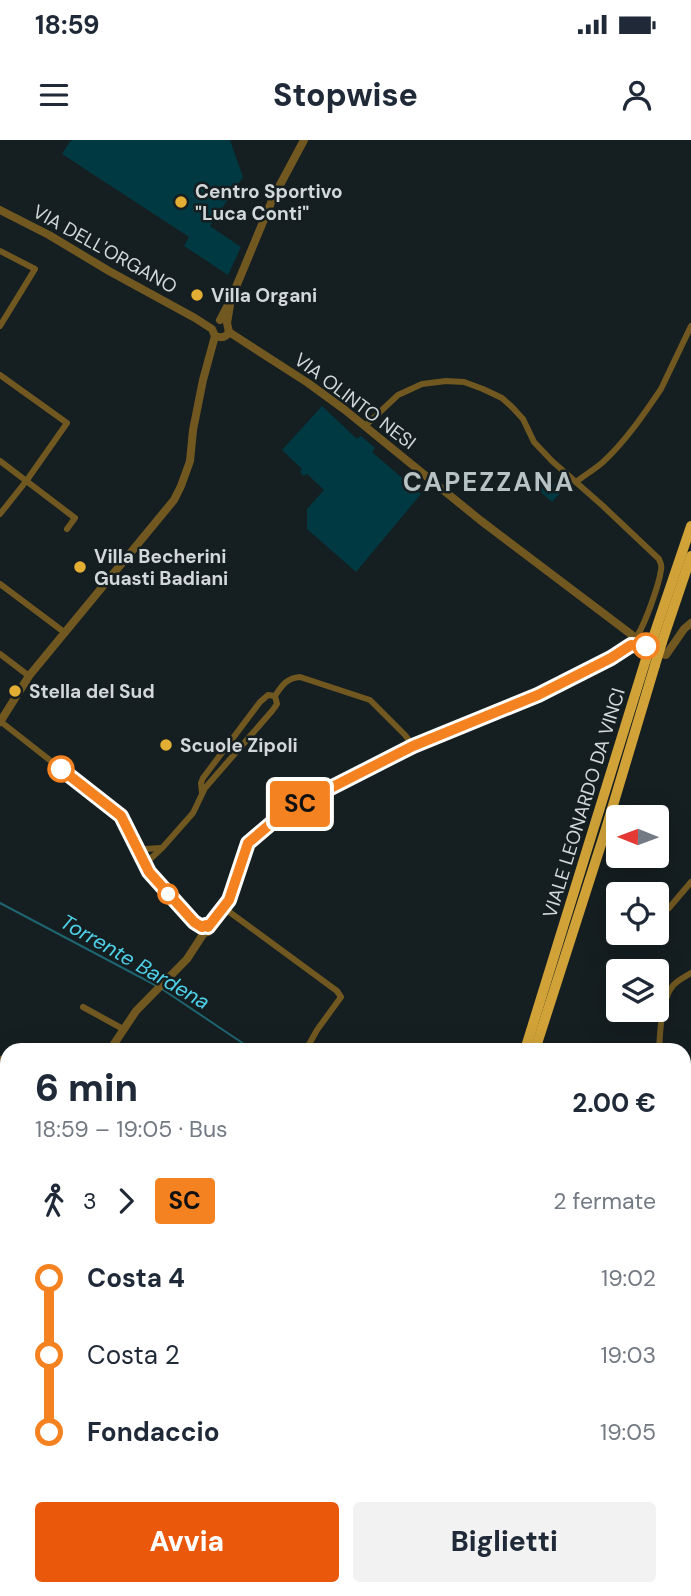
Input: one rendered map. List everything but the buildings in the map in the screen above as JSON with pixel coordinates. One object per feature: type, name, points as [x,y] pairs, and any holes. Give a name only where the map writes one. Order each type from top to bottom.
[{"type":"highway","name":"VIALE LEONARDO DA VINCI","points":[[639,640],[691,526]]},
{"type":"highway","name":"VIALE LEONARDO DA VINCI","points":[[639,640],[691,556]]},
{"type":"highway","name":"VIALE LEONARDO DA VINCI","points":[[537,1043],[605,832],[650,662],[639,640]]},
{"type":"highway","name":"VIALE LEONARDO DA VINCI","points":[[527,1043],[650,662]]},
{"type":"street","points":[[205,929],[194,922],[149,872],[121,816],[0,721],[29,676],[174,500],[190,461],[203,380],[231,299],[273,198],[304,140]]},
{"type":"street","name":"VIA DELL'ORGANO","points":[[0,210],[195,318],[221,328]]},
{"type":"street","points":[[0,251],[35,269],[0,326]]},
{"type":"street","points":[[576,482],[603,462],[624,439],[661,389],[691,326]]},
{"type":"street","name":"VIA OLINTO NESI","points":[[221,328],[308,383],[480,520],[639,640]]},
{"type":"street","points":[[0,375],[67,423],[0,514]]},
{"type":"street","points":[[114,1043],[136,1011],[187,959],[205,929],[224,908],[248,843],[281,815],[413,746],[538,695],[616,655],[639,640],[661,573],[661,563],[552,461],[534,442],[523,419],[502,398],[464,382],[422,384],[398,395],[365,426]]},
{"type":"street","points":[[0,461],[75,518],[67,529]]},
{"type":"street","points":[[0,584],[64,632]]},
{"type":"street","points":[[639,640],[666,655],[691,623]]},
{"type":"street","points":[[0,654],[29,676]]},
{"type":"street","points":[[275,696],[287,680],[300,677],[359,696],[370,700],[380,709],[413,746]]},
{"type":"street","points":[[202,795],[201,783],[204,776],[260,702],[268,695],[275,696]]},
{"type":"street","points":[[145,864],[193,813],[210,783],[272,711],[277,704],[275,696]]},
{"type":"street","points":[[204,776],[206,782],[210,783]]},
{"type":"street","points":[[137,847],[163,847]]},
{"type":"street","points":[[669,908],[691,882]]},
{"type":"street","points":[[224,908],[341,996],[310,1043]]},
{"type":"street","points":[[659,1043],[664,1005],[672,986],[690,974]]},
{"type":"street","points":[[83,1007],[123,1029]]},
{"type":"shaded area","name":"Centro Sportivo \"Luca Conti\"","points":[[71,140],[230,140],[243,177],[210,226],[241,247],[228,275],[184,246],[189,237],[62,154]]},
{"type":"shaded area","points":[[322,406],[357,439],[361,436],[375,448],[372,452],[421,494],[356,572],[307,529],[307,509],[324,490],[307,474],[304,476],[300,472],[302,469],[282,450]]},
{"type":"shaded area","points":[[545,476],[562,491],[552,502],[535,487]]},
{"type":"waterway","name":"Torrente Bardena","points":[[0,903],[157,986]]},
{"type":"waterway","name":"Torrente Bardena","points":[[162,989],[243,1043]]},
{"type":"bus line","name":"SC","points":[[61,769],[121,816],[149,872],[194,922],[208,927],[229,900],[248,843],[281,815],[413,746],[538,695],[631,645],[646,646]]},
{"type":"place","name":"Centro Sportivo \"Luca Conti\"","points":[[181,202]]},
{"type":"place","name":"Villa Organi","points":[[197,295]]},
{"type":"place","name":"Villa Becherini Guasti Badiani","points":[[80,567]]},
{"type":"place","name":"Stella del Sud","points":[[15,691]]},
{"type":"place","name":"Scuole Zipoli","points":[[166,745]]},
{"type":"district","name":"CAPEZZANA","points":[[489,482]]}]
